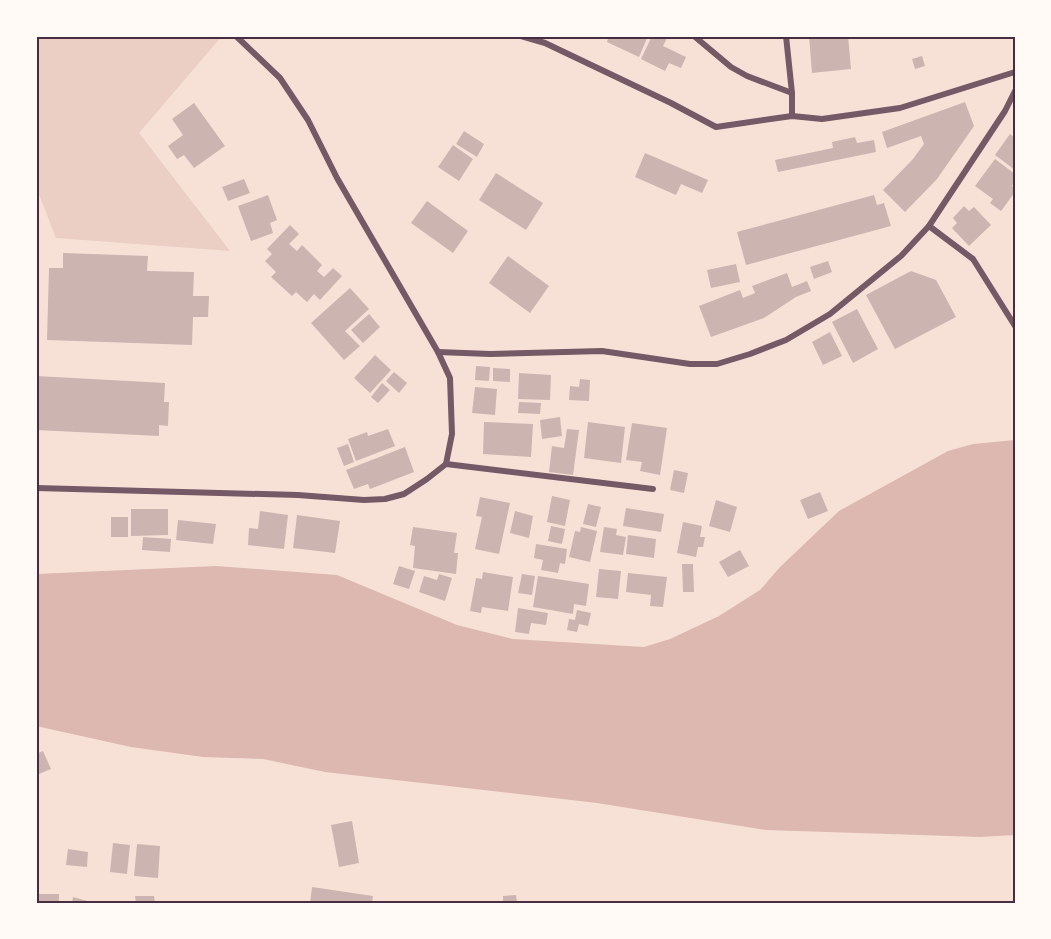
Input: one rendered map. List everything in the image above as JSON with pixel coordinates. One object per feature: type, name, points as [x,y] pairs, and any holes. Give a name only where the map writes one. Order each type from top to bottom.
[{"type":"street","points":[[36,488],[385,499],[404,494],[446,464],[452,434],[450,378],[438,352],[337,178],[308,120],[280,78],[236,36]]},
{"type":"street","points":[[522,36],[555,48],[716,127],[792,116],[822,119],[900,108],[1015,72]]},
{"type":"street","points":[[694,36],[732,67],[747,76],[792,93]]},
{"type":"street","points":[[786,36],[792,116]]},
{"type":"street","points":[[438,352],[490,354],[602,351],[690,364],[717,364],[786,340],[830,314],[901,256],[929,226],[1005,111],[1015,91]]},
{"type":"street","points":[[929,226],[973,260],[1015,326]]},
{"type":"street","points":[[446,464],[653,489]]},
{"type":"shaded area","points":[[36,36],[222,36],[139,133],[230,251],[56,238],[36,187]]},
{"type":"shaded area","points":[[1015,440],[1015,835],[980,837],[766,830],[597,803],[325,772],[263,759],[203,757],[131,747],[36,726],[36,574],[216,566],[337,575],[457,625],[513,639],[644,647],[670,639],[719,616],[760,590],[780,567],[839,511],[948,451],[973,444]]},
{"type":"building","points":[[609,36],[648,36],[639,57],[607,42]]},
{"type":"building","points":[[652,36],[667,38],[663,46],[686,57],[681,68],[669,63],[665,71],[641,59]]},
{"type":"building","points":[[809,36],[848,36],[851,69],[812,73]]},
{"type":"building","points":[[922,56],[925,66],[915,69],[912,59]]},
{"type":"building","points":[[965,102],[974,126],[937,179],[905,212],[883,190],[924,144],[921,136],[887,148],[882,132]]},
{"type":"building","points":[[194,103],[225,146],[194,168],[184,155],[177,159],[168,146],[183,135],[172,119]]},
{"type":"building","points":[[464,131],[484,144],[477,157],[456,144]]},
{"type":"building","points":[[1010,134],[1015,138],[1015,170],[995,155]]},
{"type":"building","points":[[855,137],[857,143],[874,140],[876,152],[778,172],[775,160],[833,148],[832,142]]},
{"type":"building","points":[[453,145],[473,159],[459,181],[438,167]]},
{"type":"building","points":[[645,153],[708,180],[702,193],[681,184],[676,195],[635,177]]},
{"type":"building","points":[[995,159],[1015,174],[1012,186],[1015,192],[1001,211],[990,203],[993,199],[975,186]]},
{"type":"building","points":[[496,173],[543,203],[526,230],[479,200]]},
{"type":"building","points":[[244,179],[250,193],[228,201],[222,187]]},
{"type":"building","points":[[268,195],[277,220],[270,223],[273,233],[251,241],[238,206]]},
{"type":"building","points":[[874,195],[877,205],[884,203],[891,226],[746,265],[737,232]]},
{"type":"building","points":[[427,201],[468,231],[453,253],[411,223]]},
{"type":"building","points":[[964,206],[969,211],[974,207],[991,225],[969,246],[952,228],[957,223],[953,218]]},
{"type":"building","points":[[290,225],[299,234],[289,244],[297,251],[302,245],[322,265],[317,271],[324,277],[333,268],[342,276],[320,300],[314,294],[307,302],[296,292],[292,296],[271,277],[276,272],[265,261],[272,254],[267,249]]},
{"type":"building","points":[[63,253],[148,256],[147,271],[194,272],[193,296],[209,296],[208,317],[193,317],[192,345],[47,340],[49,268],[63,268]]},
{"type":"building","points":[[508,256],[549,286],[530,313],[489,283]]},
{"type":"building","points":[[828,261],[832,272],[814,279],[810,267]]},
{"type":"building","points":[[736,264],[740,282],[711,288],[707,270]]},
{"type":"building","points":[[911,271],[936,280],[956,317],[895,349],[866,295]]},
{"type":"building","points":[[787,273],[792,287],[807,281],[811,291],[796,297],[764,318],[711,337],[699,306],[740,290],[743,298],[755,293],[752,286]]},
{"type":"building","points":[[350,288],[369,309],[345,331],[360,346],[344,360],[311,323]]},
{"type":"building","points":[[857,309],[878,349],[853,363],[832,322]]},
{"type":"building","points":[[369,314],[380,327],[363,343],[351,330]]},
{"type":"building","points":[[830,332],[842,356],[823,365],[812,342]]},
{"type":"building","points":[[375,355],[391,370],[370,393],[354,378]]},
{"type":"building","points":[[476,366],[490,367],[489,381],[475,380]]},
{"type":"building","points":[[493,368],[510,369],[510,382],[493,381]]},
{"type":"building","points":[[394,372],[407,383],[399,393],[386,381]]},
{"type":"building","points":[[519,373],[551,375],[550,400],[518,399]]},
{"type":"building","points":[[36,376],[165,383],[164,402],[169,402],[168,426],[159,425],[159,436],[36,430]]},
{"type":"building","points":[[580,379],[590,380],[589,401],[569,400],[570,386],[579,387]]},
{"type":"building","points":[[382,383],[390,390],[378,403],[371,397]]},
{"type":"building","points":[[475,387],[497,389],[495,415],[472,413]]},
{"type":"building","points":[[519,402],[541,403],[540,414],[518,413]]},
{"type":"building","points":[[560,417],[562,436],[542,439],[540,420]]},
{"type":"building","points":[[484,422],[533,424],[531,457],[483,454]]},
{"type":"building","points":[[588,422],[625,427],[621,463],[584,458]]},
{"type":"building","points":[[632,423],[667,428],[660,475],[640,471],[642,462],[626,460]]},
{"type":"building","points":[[388,429],[395,446],[356,461],[348,439],[367,432],[368,436]]},
{"type":"building","points":[[567,429],[579,430],[573,475],[549,472],[552,446],[564,448]]},
{"type":"building","points":[[348,444],[354,462],[344,466],[337,448]]},
{"type":"building","points":[[405,447],[414,472],[370,489],[368,484],[354,489],[346,470]]},
{"type":"building","points":[[674,470],[688,473],[684,493],[670,490]]},
{"type":"building","points":[[820,492],[828,511],[808,519],[800,500]]},
{"type":"building","points":[[552,496],[570,500],[565,526],[547,522]]},
{"type":"building","points":[[480,497],[510,503],[499,554],[475,549],[482,517],[476,516]]},
{"type":"building","points":[[716,500],[737,507],[730,532],[709,526]]},
{"type":"building","points":[[588,504],[601,507],[596,527],[583,524]]},
{"type":"building","points":[[626,508],[664,514],[661,532],[623,526]]},
{"type":"building","points":[[131,509],[168,509],[168,535],[131,536]]},
{"type":"building","points":[[260,511],[288,515],[284,549],[248,545],[249,528],[258,529]]},
{"type":"building","points":[[515,511],[533,516],[529,538],[510,533]]},
{"type":"building","points":[[297,515],[340,521],[335,553],[293,548]]},
{"type":"building","points":[[111,517],[128,517],[128,537],[111,537]]},
{"type":"building","points":[[178,520],[216,524],[213,544],[176,540]]},
{"type":"building","points":[[683,522],[702,526],[700,537],[705,537],[703,547],[698,547],[696,557],[677,553]]},
{"type":"building","points":[[551,526],[565,529],[562,544],[548,541]]},
{"type":"building","points":[[413,527],[457,533],[454,553],[458,553],[456,574],[413,568],[415,546],[410,545]]},
{"type":"building","points":[[581,527],[597,531],[590,562],[569,557],[575,531],[580,532]]},
{"type":"building","points":[[604,527],[617,529],[616,535],[626,537],[623,555],[600,552]]},
{"type":"building","points":[[628,535],[656,539],[654,558],[626,554]]},
{"type":"building","points":[[143,537],[171,539],[170,552],[142,550]]},
{"type":"building","points":[[536,544],[567,549],[565,564],[560,563],[558,573],[541,570],[543,560],[534,558]]},
{"type":"building","points":[[740,550],[749,566],[728,577],[719,562]]},
{"type":"building","points":[[682,564],[693,564],[694,592],[683,592]]},
{"type":"building","points":[[399,566],[415,571],[409,589],[393,584]]},
{"type":"building","points":[[599,569],[621,571],[618,599],[596,597]]},
{"type":"building","points":[[483,572],[513,577],[508,611],[482,607],[481,613],[470,611],[476,578],[482,579]]},
{"type":"building","points":[[628,573],[667,577],[663,607],[650,606],[651,595],[626,592]]},
{"type":"building","points":[[439,574],[452,578],[445,601],[419,592],[424,576],[437,580]]},
{"type":"building","points":[[522,574],[535,576],[532,595],[518,593]]},
{"type":"building","points":[[538,576],[589,584],[586,606],[574,604],[573,614],[533,607]]},
{"type":"building","points":[[518,608],[548,613],[546,625],[531,623],[529,634],[515,632]]},
{"type":"building","points":[[577,610],[591,613],[588,626],[579,624],[577,632],[567,630],[569,619],[575,620]]},
{"type":"building","points":[[43,751],[51,769],[39,774],[36,768],[36,754]]},
{"type":"building","points":[[352,821],[359,863],[339,867],[331,825]]},
{"type":"building","points":[[113,843],[130,845],[127,874],[110,872]]},
{"type":"building","points":[[137,844],[160,846],[158,878],[134,876]]},
{"type":"building","points":[[68,849],[88,852],[87,867],[66,865]]},
{"type":"building","points":[[312,887],[373,896],[372,903],[310,903]]},
{"type":"building","points":[[36,894],[59,894],[59,903],[36,903]]},
{"type":"building","points":[[516,895],[517,903],[503,903],[503,896]]},
{"type":"building","points":[[135,896],[154,896],[155,903],[136,903]]},
{"type":"building","points":[[73,897],[91,902],[91,903],[72,903]]}]
